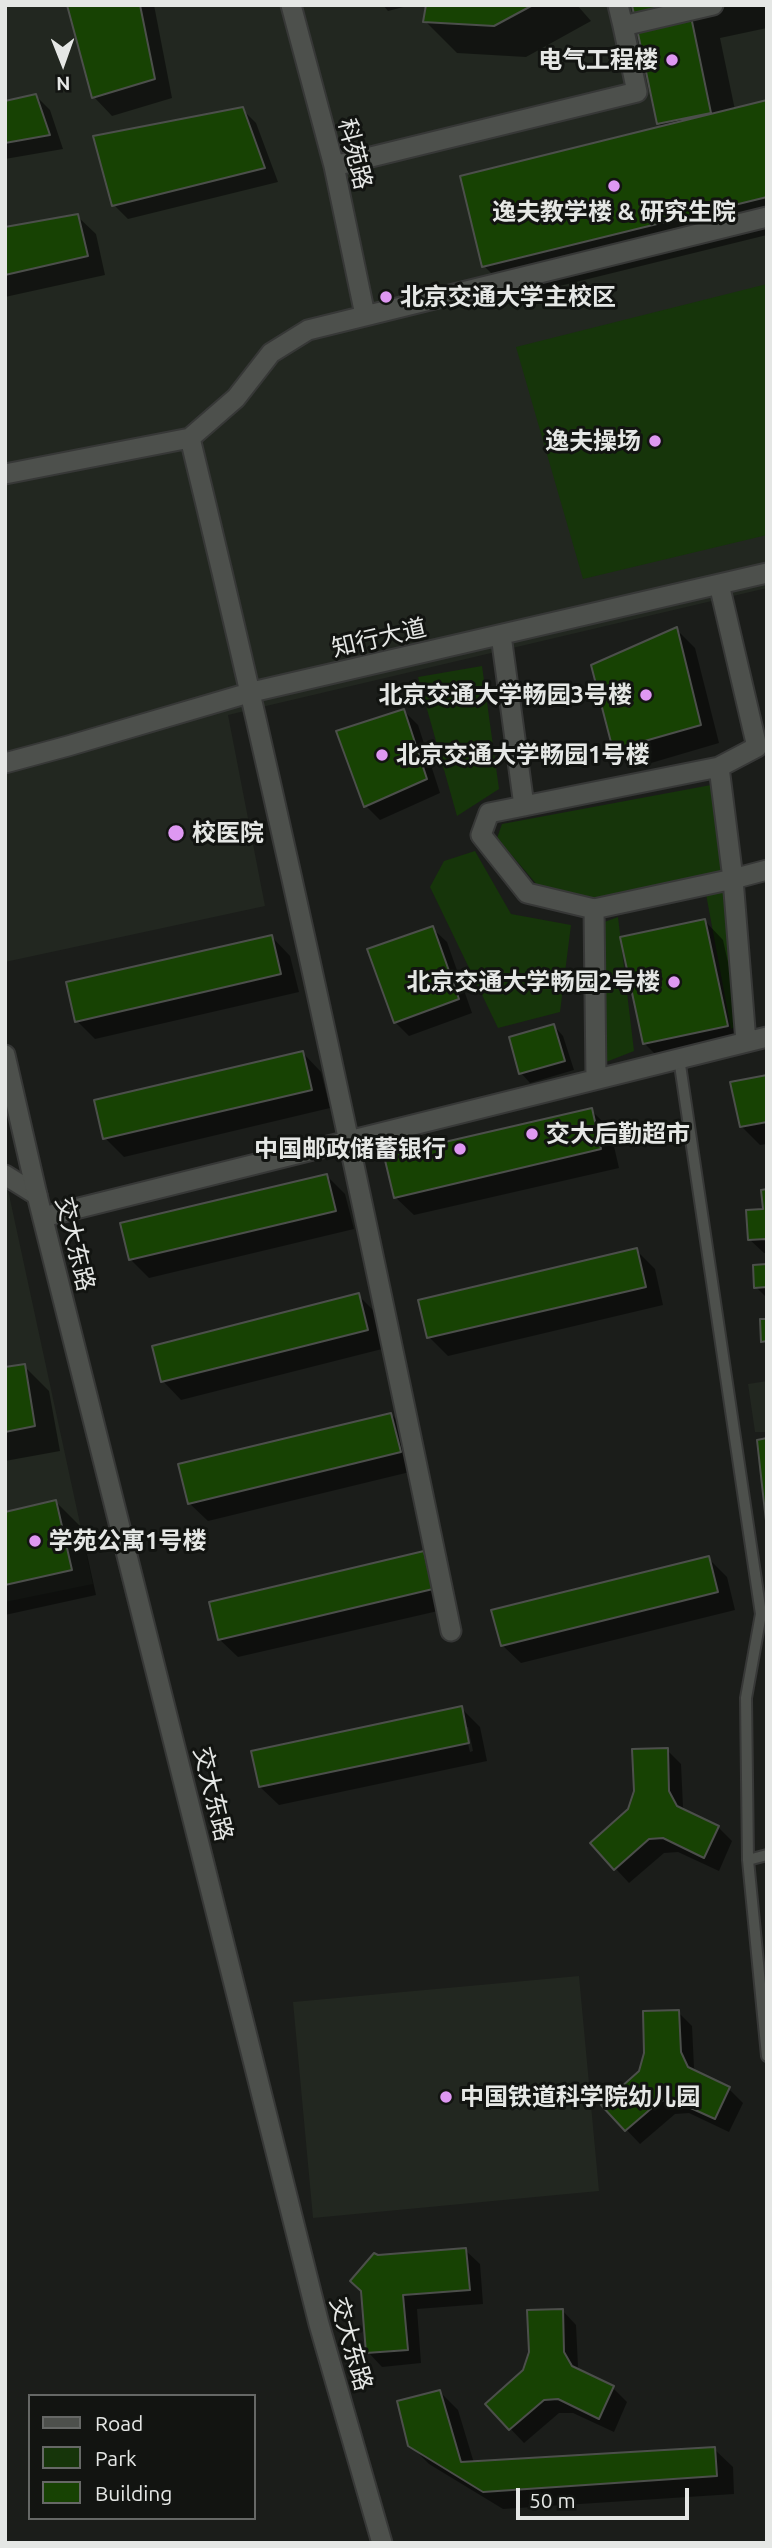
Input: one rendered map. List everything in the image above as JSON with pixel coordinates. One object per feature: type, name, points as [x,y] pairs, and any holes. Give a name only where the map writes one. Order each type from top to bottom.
[{"type":"street","name":"科苑路","points":[[291,5],[334,166],[365,316]]},
{"type":"street","points":[[334,166],[637,92],[618,5]]},
{"type":"street","points":[[623,26],[713,5]]},
{"type":"street","points":[[5,474],[190,438],[236,398],[271,353],[308,330],[767,217]]},
{"type":"street","points":[[190,438],[252,692],[350,1142],[451,1632]]},
{"type":"street","name":"知行大道","points":[[5,763],[252,692],[767,573]]},
{"type":"street","points":[[719,584],[757,747],[719,767],[489,813],[481,835],[527,893],[594,909],[767,870]]},
{"type":"street","points":[[501,635],[524,806]]},
{"type":"street","points":[[719,767],[733,878],[746,1042]]},
{"type":"street","points":[[594,909],[596,1079]]},
{"type":"street","points":[[43,1217],[767,1037]]},
{"type":"street","name":"交大东路","points":[[5,1055],[37,1195],[316,2310],[382,2543]]},
{"type":"street","points":[[5,1175],[37,1195]]},
{"type":"lane","points":[[680,1058],[761,1614],[746,1698],[748,1860],[767,2056]]},
{"type":"lane","points":[[748,1860],[767,1855]]},
{"type":"shaded area","name":"北京交通大学主校区","points":[[5,5],[767,5],[767,588],[228,715],[265,906],[5,962]]},
{"type":"shaded area","points":[[5,1176],[93,1584],[5,1602]]},
{"type":"shaded area","points":[[767,1381],[767,1432],[755,1432],[748,1384]]},
{"type":"shaded area","name":"中国铁道科学院幼儿园","points":[[579,1976],[599,2191],[313,2218],[293,2002]]},
{"type":"green space","name":"逸夫操场","points":[[767,284],[767,535],[583,579],[516,347]]},
{"type":"green space","points":[[482,666],[499,789],[457,816],[418,677]]},
{"type":"green space","points":[[711,785],[724,871],[596,900],[539,887],[497,838],[502,824]]},
{"type":"green space","points":[[475,851],[511,914],[571,925],[560,1012],[498,1028],[430,887],[444,861]]},
{"type":"green space","points":[[723,891],[739,1025],[731,1029],[706,894]]},
{"type":"green space","points":[[618,917],[634,1051],[606,1062],[599,924]]},
{"type":"building","points":[[67,5],[140,5],[155,79],[92,98]]},
{"type":"building","points":[[426,5],[533,5],[494,26],[423,22]]},
{"type":"building","name":"电气工程楼","points":[[632,5],[697,5],[689,7],[711,113],[657,124]]},
{"type":"building","points":[[36,94],[50,135],[5,143],[5,101]]},
{"type":"building","name":"逸夫教学楼 & 研究生院","points":[[767,100],[767,197],[482,267],[460,176]]},
{"type":"building","points":[[243,107],[265,168],[112,206],[93,136]]},
{"type":"building","points":[[78,214],[88,256],[5,275],[5,227]]},
{"type":"building","name":"北京交通大学畅园3号楼","points":[[677,627],[701,725],[613,750],[591,665]]},
{"type":"building","name":"北京交通大学畅园1号楼","points":[[404,709],[427,779],[364,807],[336,731]]},
{"type":"building","name":"北京交通大学畅园2号楼","points":[[705,919],[728,1026],[643,1044],[620,937]]},
{"type":"building","points":[[433,926],[459,999],[394,1023],[367,949]]},
{"type":"building","points":[[272,935],[281,974],[75,1022],[66,982]]},
{"type":"building","points":[[554,1024],[565,1061],[519,1074],[509,1037]]},
{"type":"building","points":[[303,1051],[312,1090],[103,1139],[94,1100]]},
{"type":"building","points":[[767,1075],[767,1122],[740,1127],[730,1082]]},
{"type":"building","points":[[592,1108],[601,1149],[394,1198],[384,1156]]},
{"type":"building","points":[[327,1174],[336,1211],[129,1260],[120,1223]]},
{"type":"building","points":[[767,1189],[767,1249],[766,1239],[748,1240],[746,1210],[763,1209],[761,1190]]},
{"type":"building","points":[[637,1248],[646,1287],[427,1338],[418,1300]]},
{"type":"building","points":[[767,1264],[767,1287],[754,1288],[753,1265]]},
{"type":"building","points":[[359,1293],[368,1330],[161,1382],[152,1346]]},
{"type":"building","points":[[760,1319],[767,1319],[767,1341],[761,1342]]},
{"type":"building","points":[[25,1364],[35,1426],[5,1432],[5,1367]]},
{"type":"building","points":[[391,1413],[401,1452],[188,1504],[178,1464]]},
{"type":"building","points":[[767,1438],[767,1530],[757,1440]]},
{"type":"building","name":"学苑公寓1号楼","points":[[56,1500],[72,1570],[5,1585],[5,1512]]},
{"type":"building","points":[[424,1551],[433,1589],[218,1640],[209,1602]]},
{"type":"building","points":[[709,1556],[718,1592],[501,1646],[491,1610]]},
{"type":"building","points":[[462,1706],[469,1743],[259,1787],[251,1751]]},
{"type":"building","points":[[668,1748],[669,1791],[677,1806],[719,1826],[704,1858],[663,1838],[649,1839],[614,1870],[590,1843],[628,1809],[634,1791],[632,1749]]},
{"type":"building","points":[[679,2010],[681,2052],[688,2067],[730,2087],[715,2119],[673,2100],[660,2101],[625,2131],[601,2105],[639,2071],[644,2053],[643,2011]]},
{"type":"building","points":[[466,2248],[470,2290],[403,2295],[408,2350],[366,2353],[361,2291],[350,2281],[374,2253],[378,2255]]},
{"type":"building","points":[[563,2309],[564,2352],[572,2366],[614,2386],[599,2419],[558,2399],[544,2400],[509,2430],[485,2404],[523,2370],[529,2352],[527,2310]]},
{"type":"building","points":[[440,2390],[461,2462],[715,2447],[717,2476],[483,2492],[408,2446],[397,2401]]},
{"type":"place","name":"电气工程楼","points":[[672,60]]},
{"type":"place","name":"逸夫教学楼 & 研究生院","points":[[614,186]]},
{"type":"place","name":"北京交通大学主校区","points":[[386,297]]},
{"type":"place","name":"逸夫操场","points":[[655,441]]},
{"type":"place","name":"北京交通大学畅园3号楼","points":[[646,695]]},
{"type":"place","name":"北京交通大学畅园1号楼","points":[[382,755]]},
{"type":"place","name":"校医院","points":[[176,833]]},
{"type":"place","name":"北京交通大学畅园2号楼","points":[[674,982]]},
{"type":"place","name":"交大后勤超市","points":[[532,1134]]},
{"type":"place","name":"中国邮政储蓄银行","points":[[460,1149]]},
{"type":"place","name":"学苑公寓1号楼","points":[[35,1541]]},
{"type":"place","name":"中国铁道科学院幼儿园","points":[[446,2097]]}]
